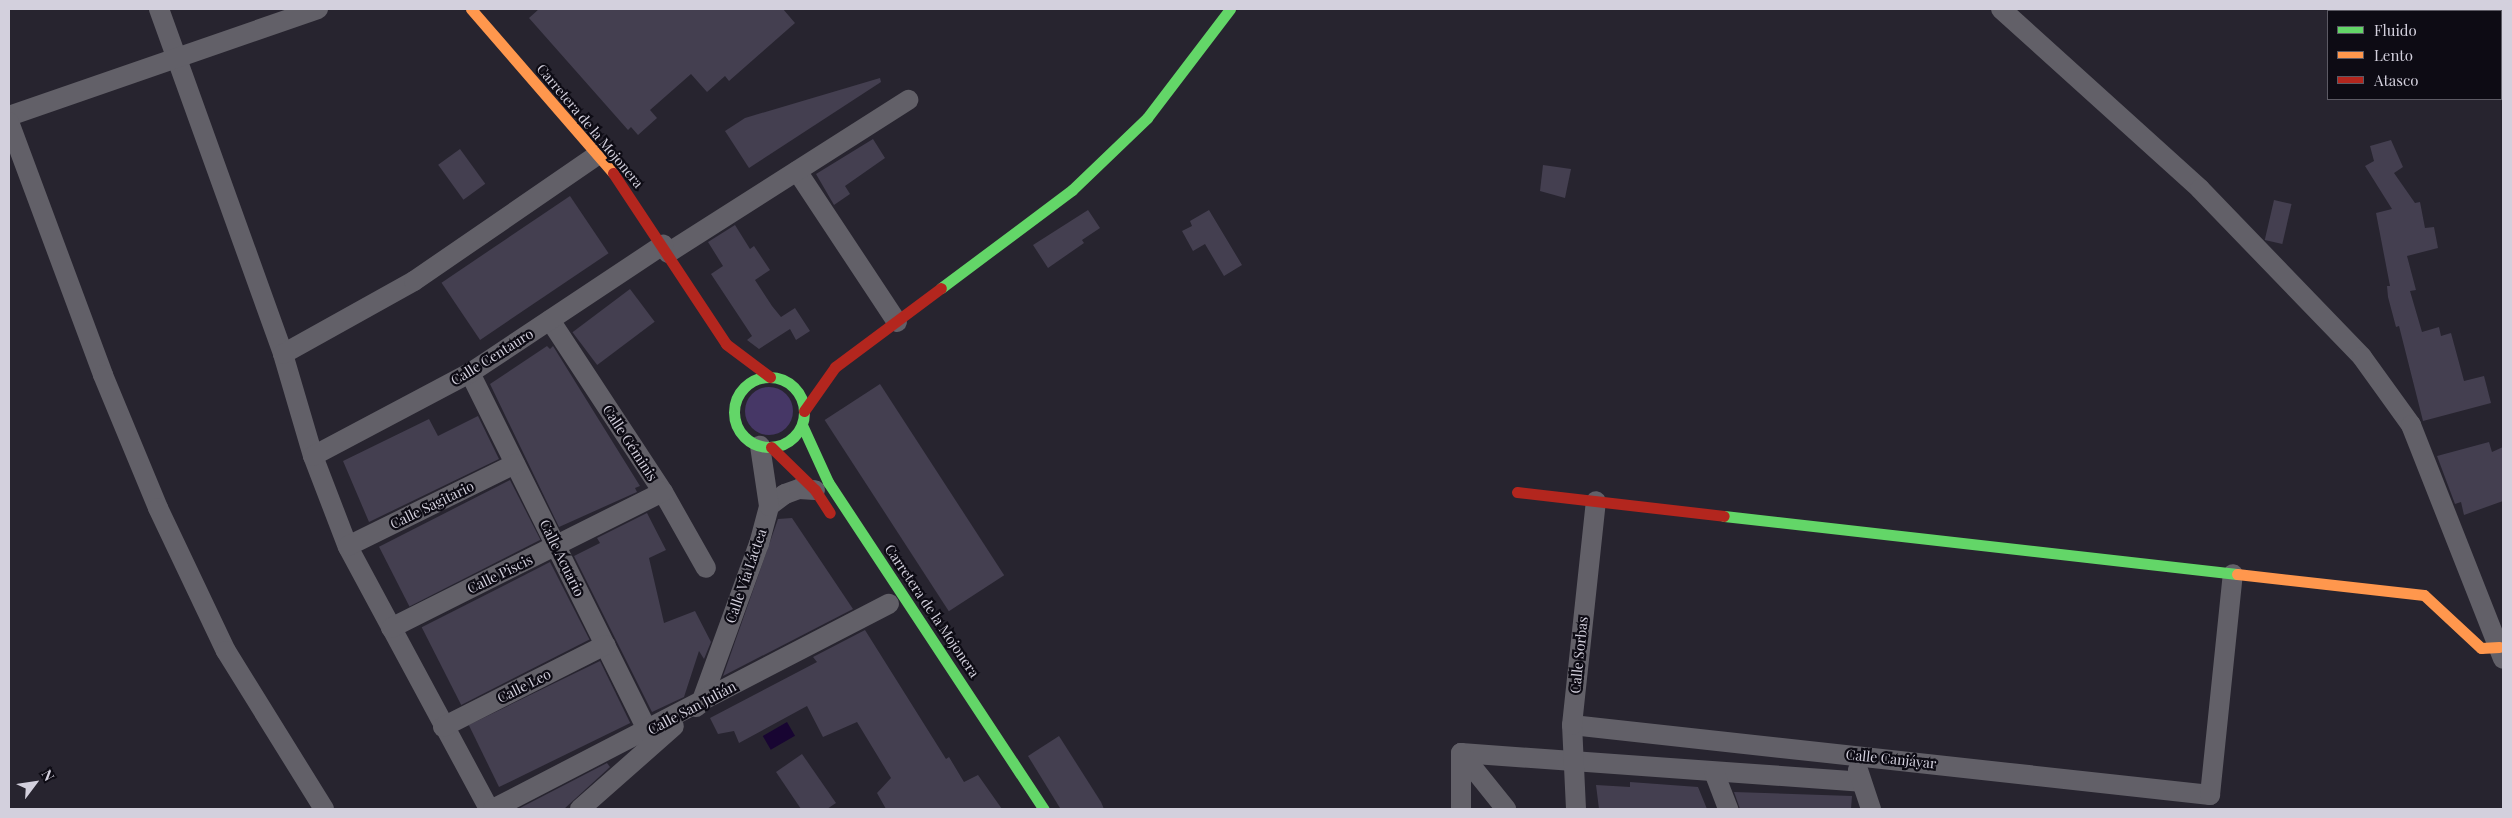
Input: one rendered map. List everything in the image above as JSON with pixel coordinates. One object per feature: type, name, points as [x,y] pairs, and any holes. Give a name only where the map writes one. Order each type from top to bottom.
[{"type":"street","points":[[159,9],[282,354],[313,456],[348,546],[443,727],[489,809]]},
{"type":"street","points":[[9,116],[318,9]]},
{"type":"street","name":"Carretera de la Mojonera","points":[[471,9],[597,155],[666,249],[726,344],[730,362]]},
{"type":"street","points":[[804,411],[835,368],[1072,190],[1147,118],[1230,9]]},
{"type":"street","points":[[2001,9],[2200,189],[2362,357],[2411,425],[2501,653]]},
{"type":"street","name":"Calle Centauro","points":[[313,456],[470,373],[550,320],[797,171],[908,100]]},
{"type":"street","points":[[9,122],[12,144],[103,375],[158,508],[226,651],[324,809]]},
{"type":"street","points":[[282,354],[414,281],[597,155]]},
{"type":"street","points":[[797,171],[897,322]]},
{"type":"street","name":"Calle Géminis","points":[[550,320],[663,492],[706,568]]},
{"type":"street","name":"Carretera de la Mojonera","points":[[726,344],[774,378]]},
{"type":"street","points":[[816,371],[835,368]]},
{"type":"street","name":"Calle Acuario","points":[[470,373],[651,738]]},
{"type":"street","points":[[737,399],[750,383],[798,375]]},
{"type":"street","points":[[765,447],[792,439],[802,425],[804,411],[797,391],[774,378]]},
{"type":"street","points":[[733,380],[737,399],[735,420],[739,430],[765,447],[815,490],[836,523]]},
{"type":"street","name":"Carretera de la Mojonera","points":[[802,425],[828,482],[1044,809]]},
{"type":"street","name":"Calle Vía Láctea","points":[[701,703],[759,544],[769,506],[765,447]]},
{"type":"street","name":"Calle Sagitario","points":[[348,546],[515,464]]},
{"type":"street","points":[[769,506],[784,494],[799,488],[815,490]]},
{"type":"street","name":"Calle Piscis","points":[[390,628],[663,492]]},
{"type":"street","points":[[1517,492],[2424,596],[2481,648],[2501,653]]},
{"type":"street","name":"Calle Sorbas","points":[[1576,809],[1572,726],[1596,501]]},
{"type":"street","name":"Calle Canjáyar","points":[[1572,726],[1855,755],[2210,795],[2233,574]]},
{"type":"street","name":"Calle San Julián","points":[[493,809],[651,738],[701,703],[889,604]]},
{"type":"street","name":"Calle Leo","points":[[443,727],[605,645]]},
{"type":"street","points":[[580,809],[651,738]]},
{"type":"street","points":[[1461,753],[1461,809]]},
{"type":"street","points":[[1461,753],[1506,809]]},
{"type":"street","name":"Calle Canjáyar","points":[[1461,753],[1861,782]]},
{"type":"street","points":[[1855,755],[1861,782],[1871,809]]},
{"type":"street","points":[[1714,772],[1728,809]]},
{"type":"shaded area","points":[[764,387],[774,387],[783,391],[789,397],[793,411],[789,425],[783,431],[774,435],[764,435],[755,431],[749,425],[745,416],[745,406],[749,397],[755,391]]},
{"type":"shaded area","points":[[787,722],[795,736],[771,750],[763,736]]},
{"type":"building","points":[[539,9],[783,9],[795,23],[729,81],[725,76],[707,92],[691,74],[650,110],[657,118],[638,135],[631,127],[628,130],[529,18]]},
{"type":"building","points":[[880,78],[881,82],[749,168],[725,131],[745,118]]},
{"type":"building","points":[[873,139],[885,158],[845,186],[850,194],[834,205],[816,174]]},
{"type":"building","points":[[2391,140],[2403,167],[2394,173],[2415,203],[2420,202],[2425,228],[2434,227],[2438,248],[2407,256],[2416,290],[2410,291],[2422,332],[2439,327],[2441,336],[2451,333],[2464,381],[2484,376],[2491,403],[2423,421],[2399,326],[2396,327],[2388,297],[2387,286],[2390,286],[2376,213],[2392,209],[2365,166],[2374,161],[2370,146]]},
{"type":"building","points":[[460,149],[485,184],[463,200],[438,165]]},
{"type":"building","points":[[1543,165],[1571,169],[1565,198],[1540,191]]},
{"type":"building","points":[[570,196],[609,253],[480,340],[441,283]]},
{"type":"building","points":[[2274,200],[2292,204],[2282,244],[2265,240]]},
{"type":"building","points":[[1088,210],[1100,228],[1082,240],[1084,243],[1048,268],[1033,245]]},
{"type":"building","points":[[1209,210],[1242,265],[1224,276],[1205,244],[1193,251],[1182,231],[1192,226],[1190,221]]},
{"type":"building","points":[[735,225],[750,249],[754,246],[770,270],[755,280],[772,306],[781,317],[795,308],[810,331],[796,340],[790,329],[759,349],[747,340],[752,336],[711,274],[723,266],[708,242]]},
{"type":"building","points":[[630,289],[655,322],[597,365],[572,332]]},
{"type":"building","points":[[547,346],[550,349],[553,346],[640,486],[635,488],[637,492],[559,527],[490,384]]},
{"type":"building","points":[[880,384],[1004,575],[949,611],[825,420]]},
{"type":"building","points":[[478,416],[499,459],[369,522],[343,461],[429,419],[438,436]]},
{"type":"building","points":[[2489,442],[2492,452],[2503,447],[2503,501],[2464,515],[2461,502],[2455,504],[2437,456]]},
{"type":"building","points":[[510,480],[540,540],[409,606],[379,547]]},
{"type":"building","points":[[647,513],[666,550],[649,558],[664,623],[695,611],[711,642],[704,659],[699,651],[684,697],[652,712],[574,556],[600,543],[597,538]]},
{"type":"building","points":[[792,518],[853,609],[723,676],[778,519]]},
{"type":"building","points":[[550,562],[589,640],[461,705],[422,627]]},
{"type":"building","points":[[865,630],[946,759],[949,757],[964,782],[978,775],[1002,809],[886,809],[877,793],[891,778],[857,722],[823,737],[807,706],[739,743],[734,731],[718,734],[710,718],[817,662],[813,657]]},
{"type":"building","points":[[600,661],[630,723],[499,787],[469,725]]},
{"type":"building","points":[[1059,736],[1104,809],[1060,808],[1028,756]]},
{"type":"building","points":[[802,754],[836,803],[827,809],[801,809],[776,772]]},
{"type":"building","points":[[607,763],[610,767],[564,809],[518,809]]},
{"type":"building","points":[[1630,782],[1698,787],[1707,809],[1599,809],[1596,785],[1630,787]]},
{"type":"building","points":[[1734,792],[1852,796],[1851,809],[1740,809]]},
{"type":"traffic: fast","points":[[941,288],[1072,190],[1147,118],[1230,9]]},
{"type":"traffic: fast","points":[[769,377],[782,380],[794,387],[801,399],[804,412],[801,425],[794,437],[782,444],[769,447],[756,444],[744,437],[737,425],[734,412],[737,399],[744,387],[756,380],[769,377]]},
{"type":"traffic: fast","points":[[802,425],[828,482],[1044,809]]},
{"type":"traffic: fast","points":[[1724,516],[2237,574]]},
{"type":"traffic: slow","points":[[471,9],[613,173]]},
{"type":"traffic: slow","points":[[2237,574],[2424,595],[2481,648],[2499,647]]},
{"type":"traffic: jam","points":[[613,173],[726,344],[770,377]]},
{"type":"traffic: jam","points":[[804,411],[835,367],[941,288]]},
{"type":"traffic: jam","points":[[771,447],[815,490],[830,513]]},
{"type":"traffic: jam","points":[[1517,492],[1724,516]]}]
